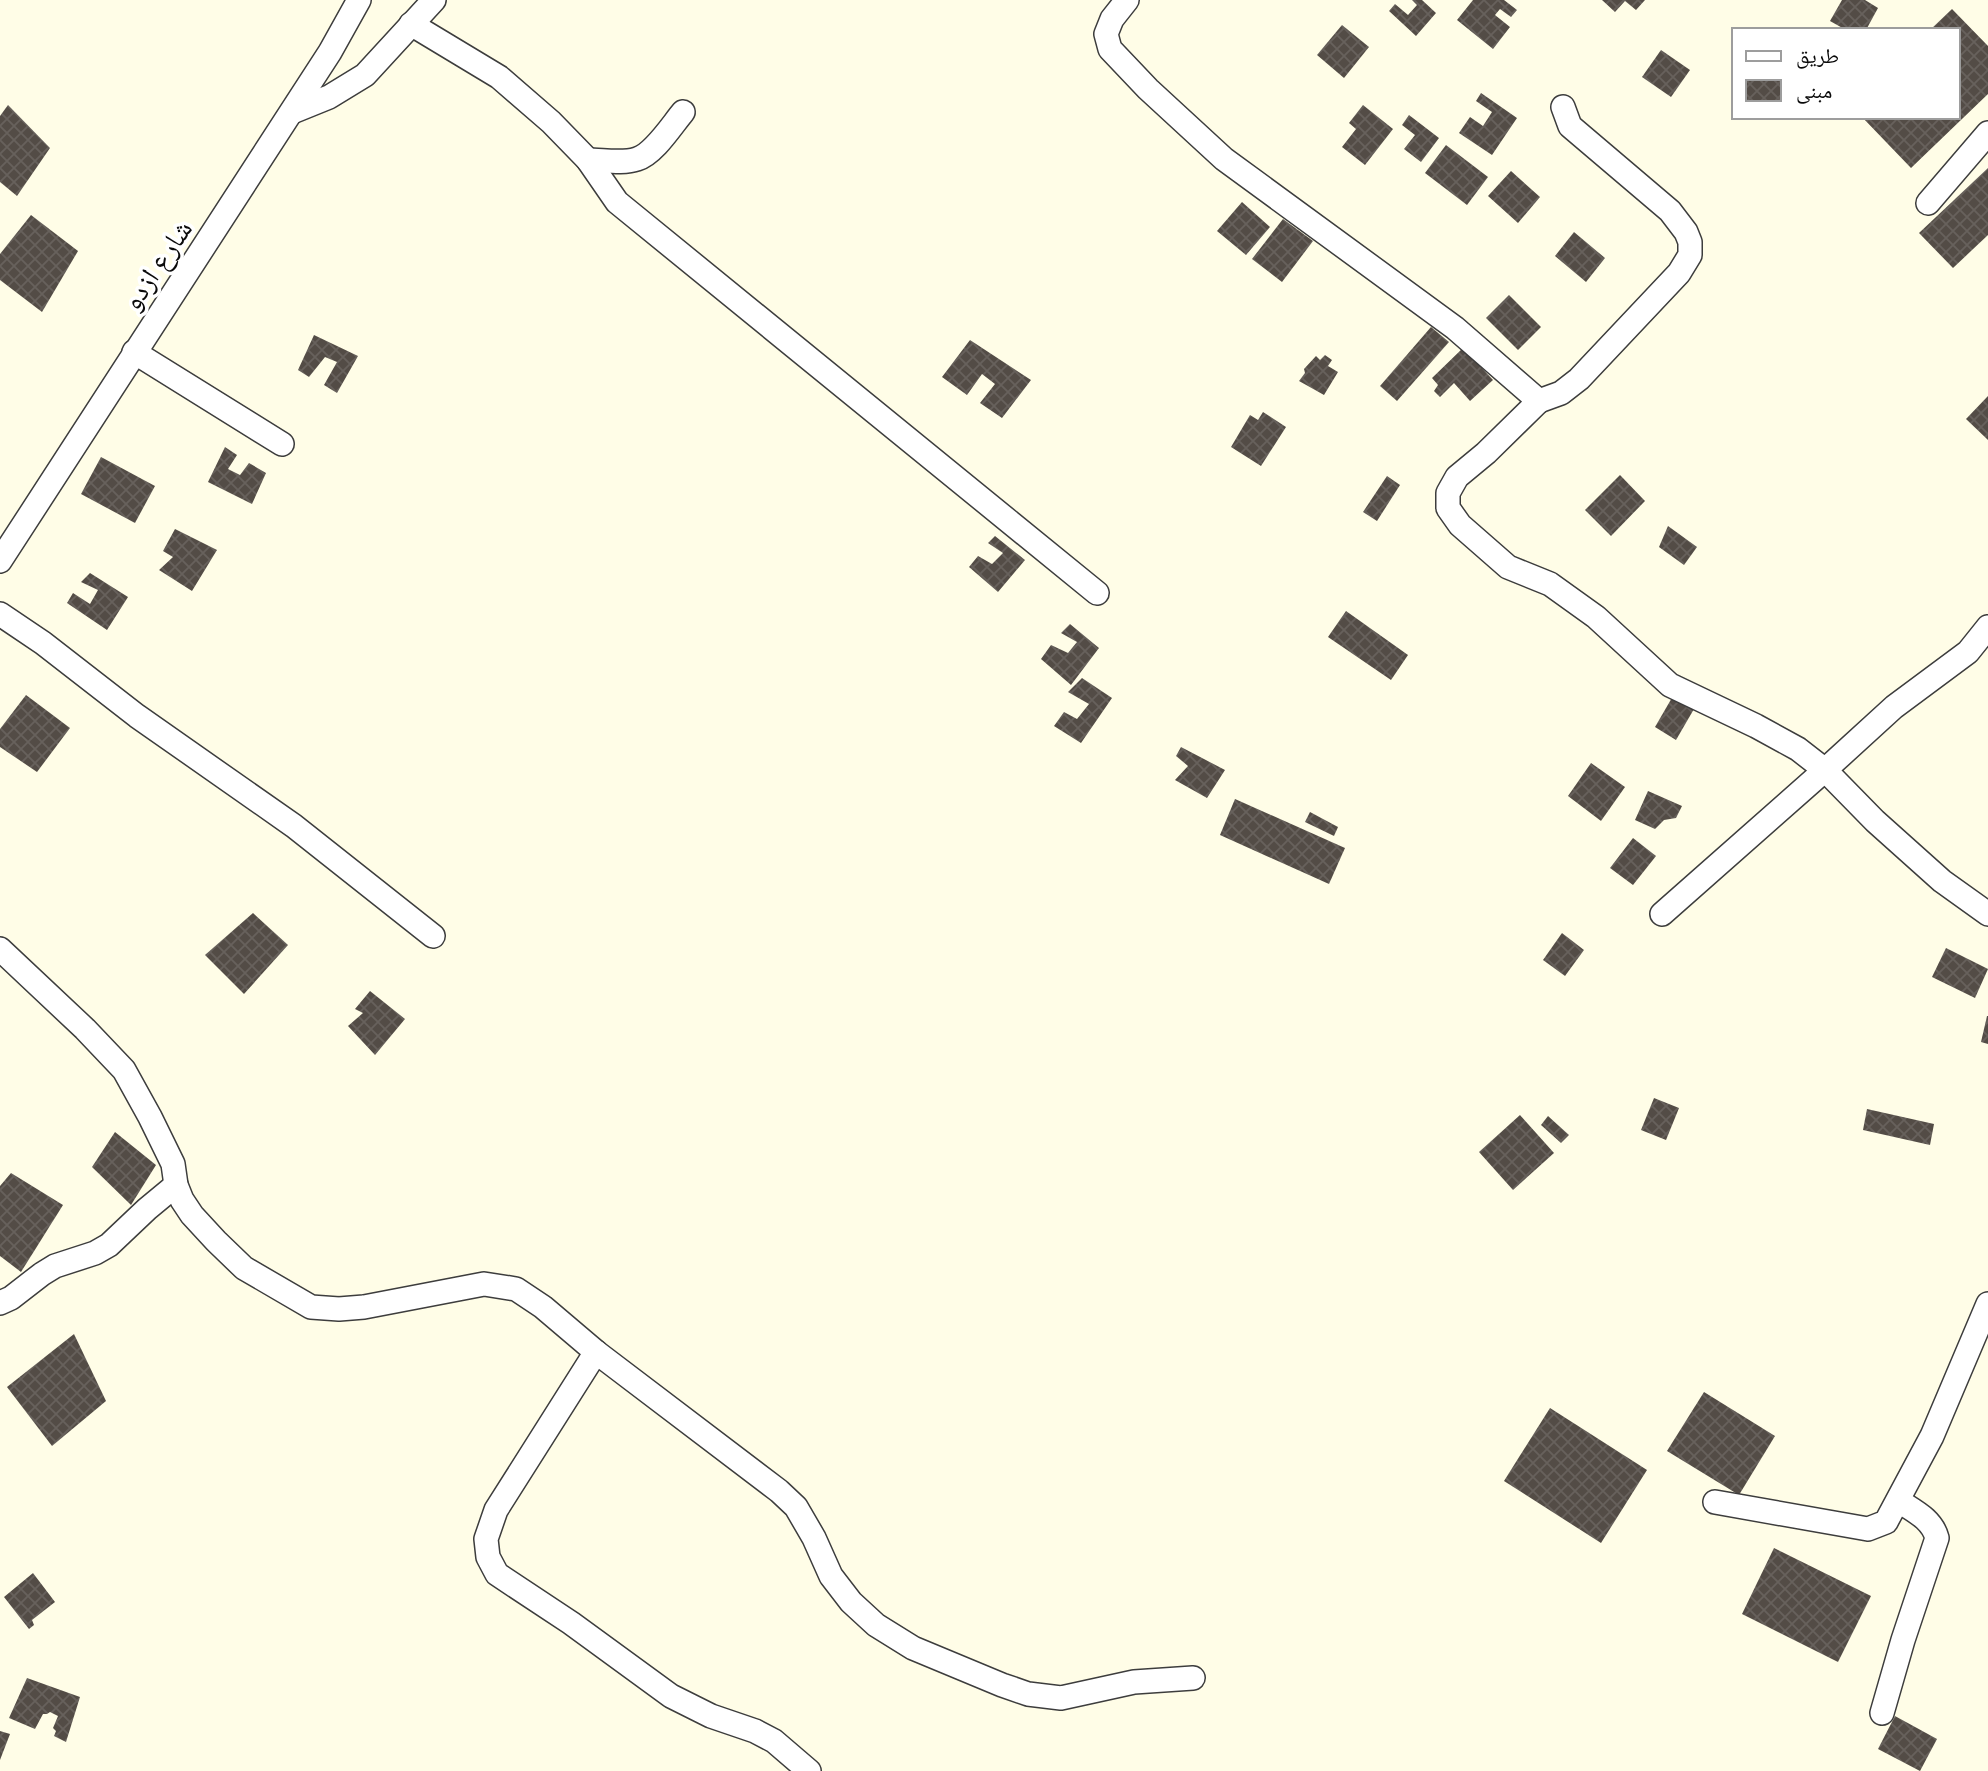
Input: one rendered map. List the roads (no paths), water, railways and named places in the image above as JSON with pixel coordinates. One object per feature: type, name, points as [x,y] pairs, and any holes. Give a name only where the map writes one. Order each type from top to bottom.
[{"type":"street","name":"شارع ازدو","points":[[0,561],[292,112],[359,0]]},
{"type":"street","points":[[292,112],[329,97],[365,75],[433,0]]},
{"type":"street","points":[[1127,0],[1112,19],[1106,34],[1110,49],[1148,89],[1224,159],[1455,328],[1539,401]]},
{"type":"street","points":[[411,24],[499,77],[551,122],[588,160],[617,202],[1097,593]]},
{"type":"street","points":[[1563,107],[1570,126],[1670,211],[1686,232],[1690,255],[1679,273],[1580,379],[1561,393],[1539,401],[1486,453],[1457,477],[1448,493],[1448,508],[1461,525],[1508,567],[1550,584],[1597,617],[1670,685],[1798,749],[1825,770],[1875,821],[1942,881],[1988,914]]},
{"type":"street","points":[[588,160],[639,159],[649,152],[683,112]]},
{"type":"street","points":[[1928,203],[1988,133]]},
{"type":"street","points":[[134,352],[282,444]]},
{"type":"street","points":[[0,614],[43,643],[137,716],[294,826],[433,936]]},
{"type":"street","points":[[1662,914],[1894,707],[1968,652],[1988,627]]},
{"type":"street","points":[[0,949],[85,1029],[124,1070],[173,1164],[176,1185],[182,1200],[192,1215],[244,1268],[311,1307],[363,1307],[484,1284],[516,1289],[543,1307],[596,1352],[747,1466],[796,1507],[831,1576],[851,1602],[876,1625],[913,1648],[1028,1694],[1061,1698],[1134,1682],[1193,1678]]},
{"type":"street","points":[[0,1303],[55,1266],[95,1253],[109,1245],[176,1185]]},
{"type":"street","points":[[1715,1502],[1868,1529],[1886,1522],[1932,1436],[1988,1304]]},
{"type":"street","points":[[596,1352],[496,1510],[486,1539],[488,1557],[497,1574],[571,1623],[671,1696],[711,1716],[755,1731],[774,1741],[808,1771]]},
{"type":"street","points":[[1882,1713],[1937,1538],[1929,1521],[1899,1501]]}]
